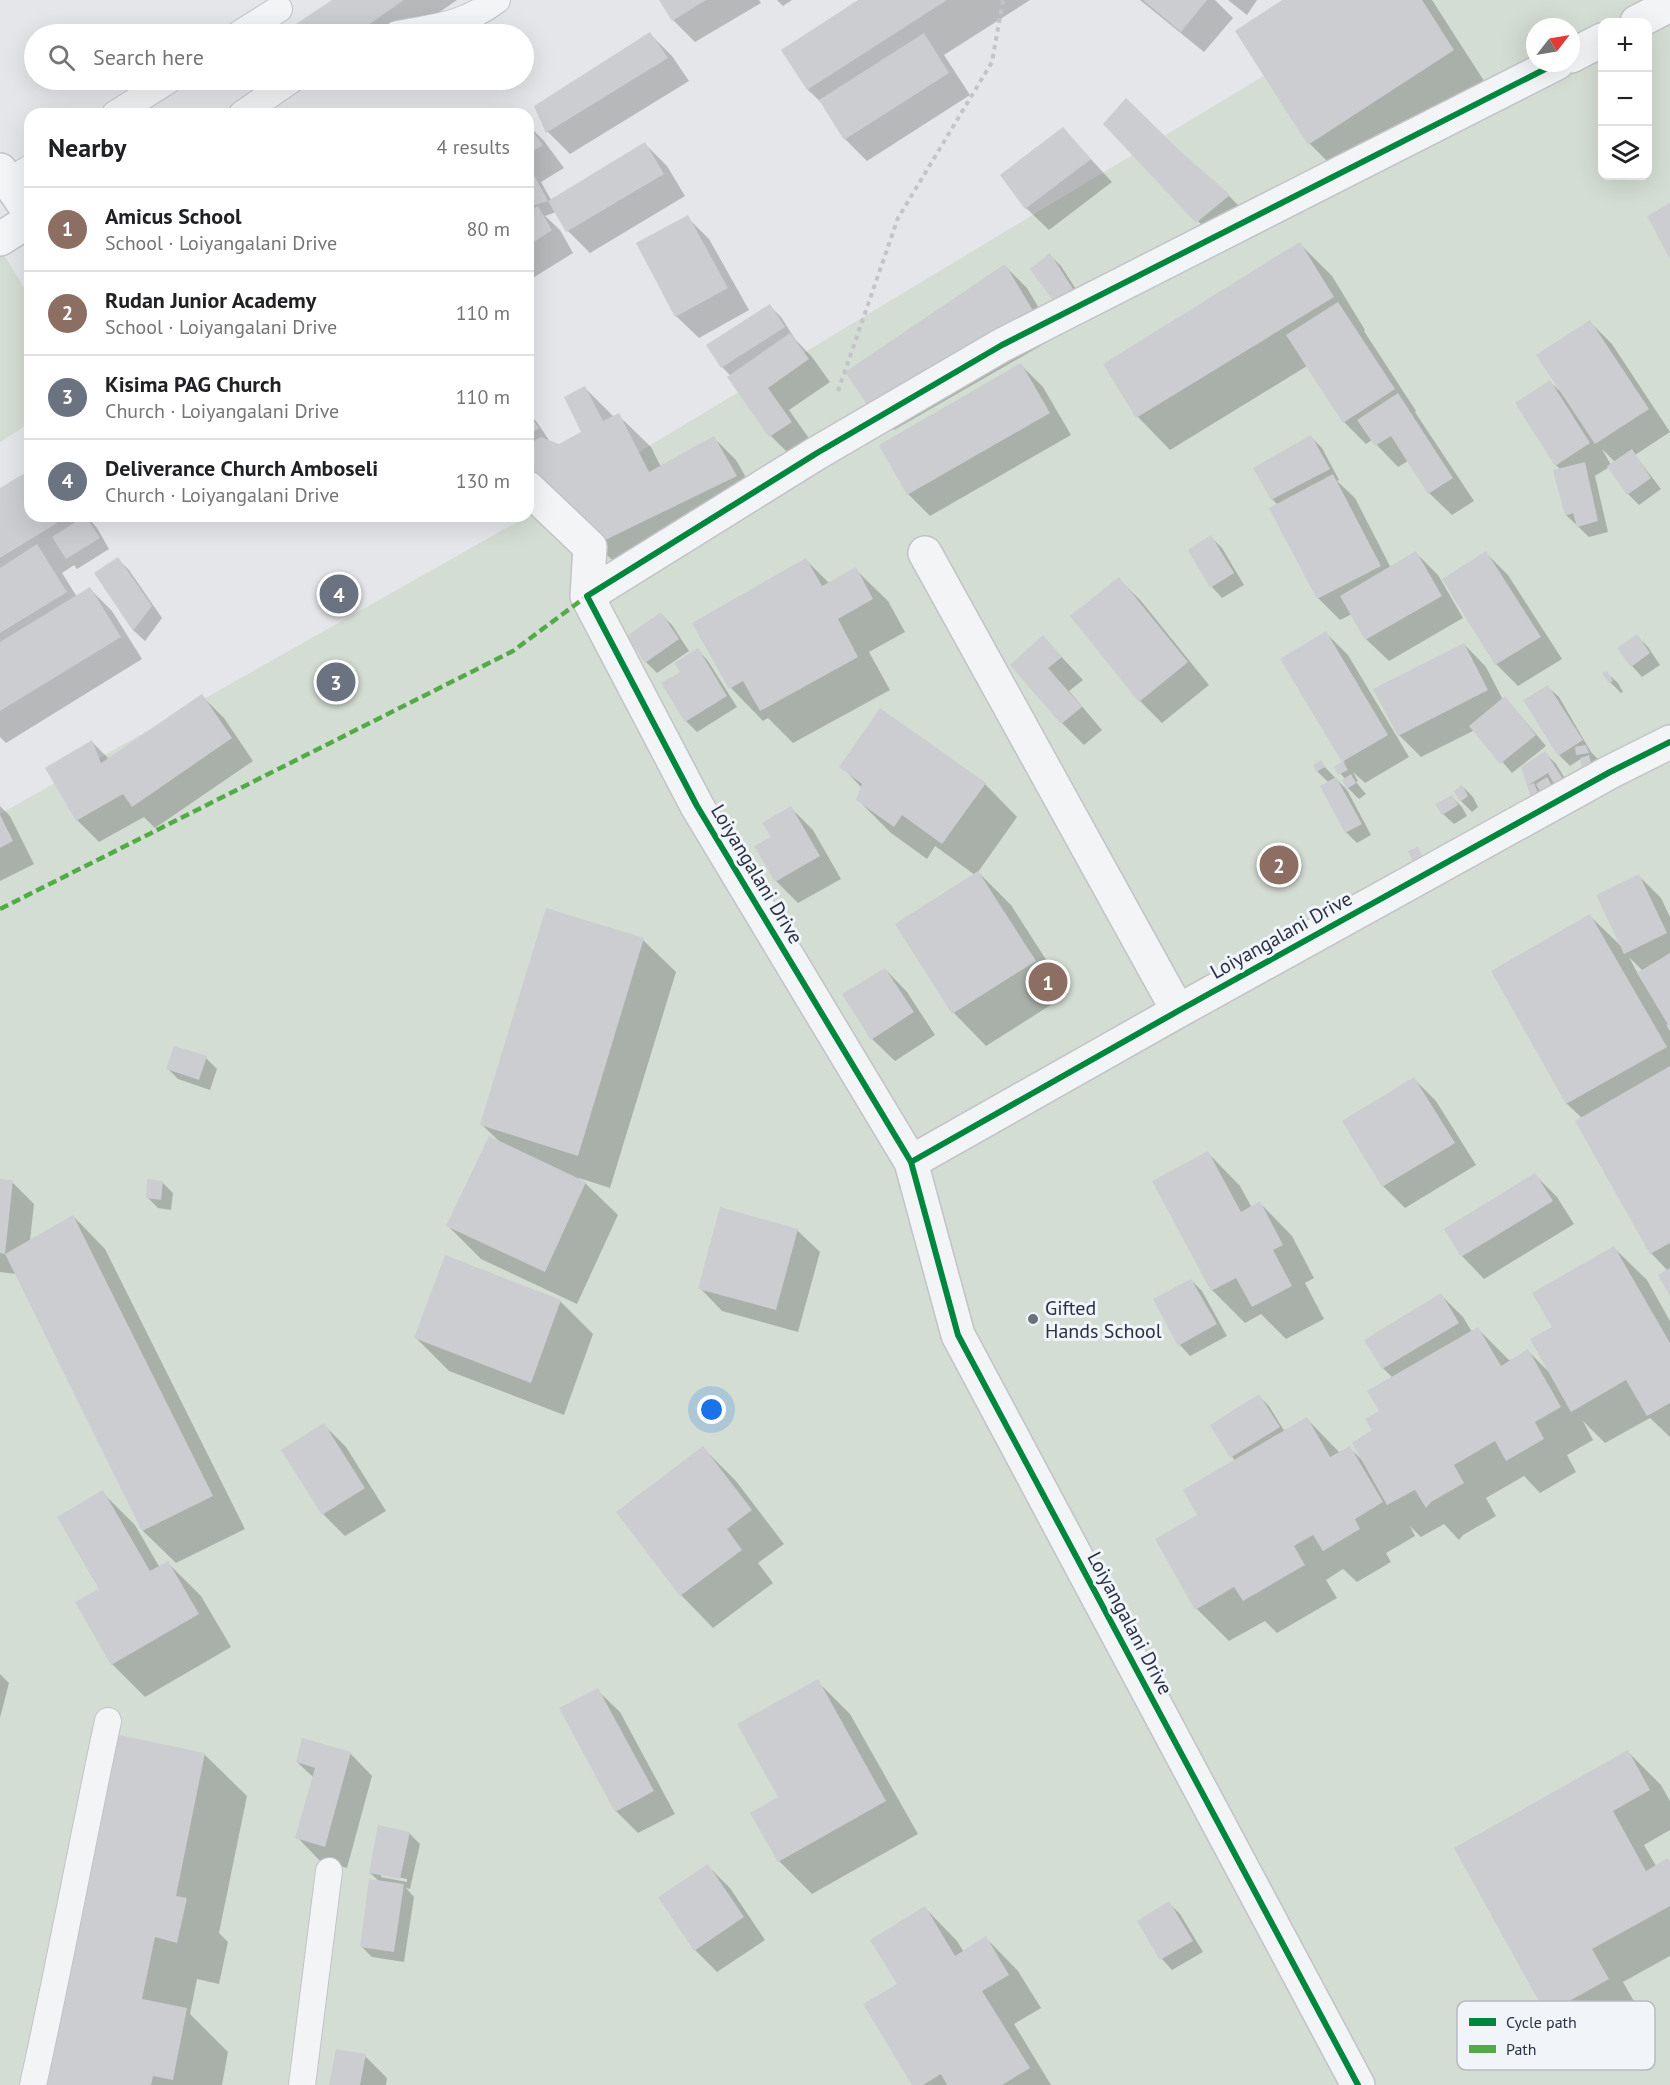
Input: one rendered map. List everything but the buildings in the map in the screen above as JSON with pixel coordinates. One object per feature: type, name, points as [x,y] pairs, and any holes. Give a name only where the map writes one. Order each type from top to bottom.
[{"type":"street","points":[[1580,51],[1598,42]]},
{"type":"street","points":[[587,596],[818,453],[1002,345],[1539,72]]},
{"type":"street","points":[[13,174],[24,199]]},
{"type":"street","points":[[0,239],[24,224]]},
{"type":"street","points":[[534,494],[590,548],[587,596]]},
{"type":"street","points":[[925,553],[1179,1011]]},
{"type":"street","name":"Loiyangalani Drive","points":[[587,596],[697,806],[911,1162],[958,1335],[1358,2085]]},
{"type":"street","name":"Loiyangalani Drive","points":[[911,1162],[1610,772],[1670,742]]},
{"type":"lane","points":[[450,24],[479,13],[496,0]]},
{"type":"lane","points":[[255,24],[279,9]]},
{"type":"lane","points":[[125,108],[153,90]]},
{"type":"lane","points":[[251,108],[277,90]]},
{"type":"lane","points":[[33,2085],[108,1721]]},
{"type":"lane","points":[[302,2085],[329,1871]]},
{"type":"path","points":[[838,392],[898,218],[992,62],[1003,0]]},
{"type":"shaded area","points":[[1390,0],[1670,0],[1670,2085],[0,2085],[0,814],[517,522],[534,522],[534,513],[604,473]]},
{"type":"shaded area","points":[[2,252],[24,287],[24,427],[0,442],[0,253]]},
{"type":"marked path","points":[[0,909],[513,651],[587,596]]},
{"type":"cycle path","points":[[1358,2085],[958,1335],[911,1162],[697,806],[587,596],[817,453],[1002,345],[1539,72]]},
{"type":"cycle path","points":[[911,1162],[1178,1011],[1610,772],[1670,742]]},
{"type":"place","name":"Deliverance Church Amboseli","points":[[339,594]]},
{"type":"place","name":"Kisima PAG Church","points":[[336,682]]},
{"type":"place","name":"Rudan Junior Academy","points":[[1279,865]]},
{"type":"place","name":"Amicus School","points":[[1048,982]]},
{"type":"place","name":"Gifted Hands School","points":[[1033,1319]]}]
